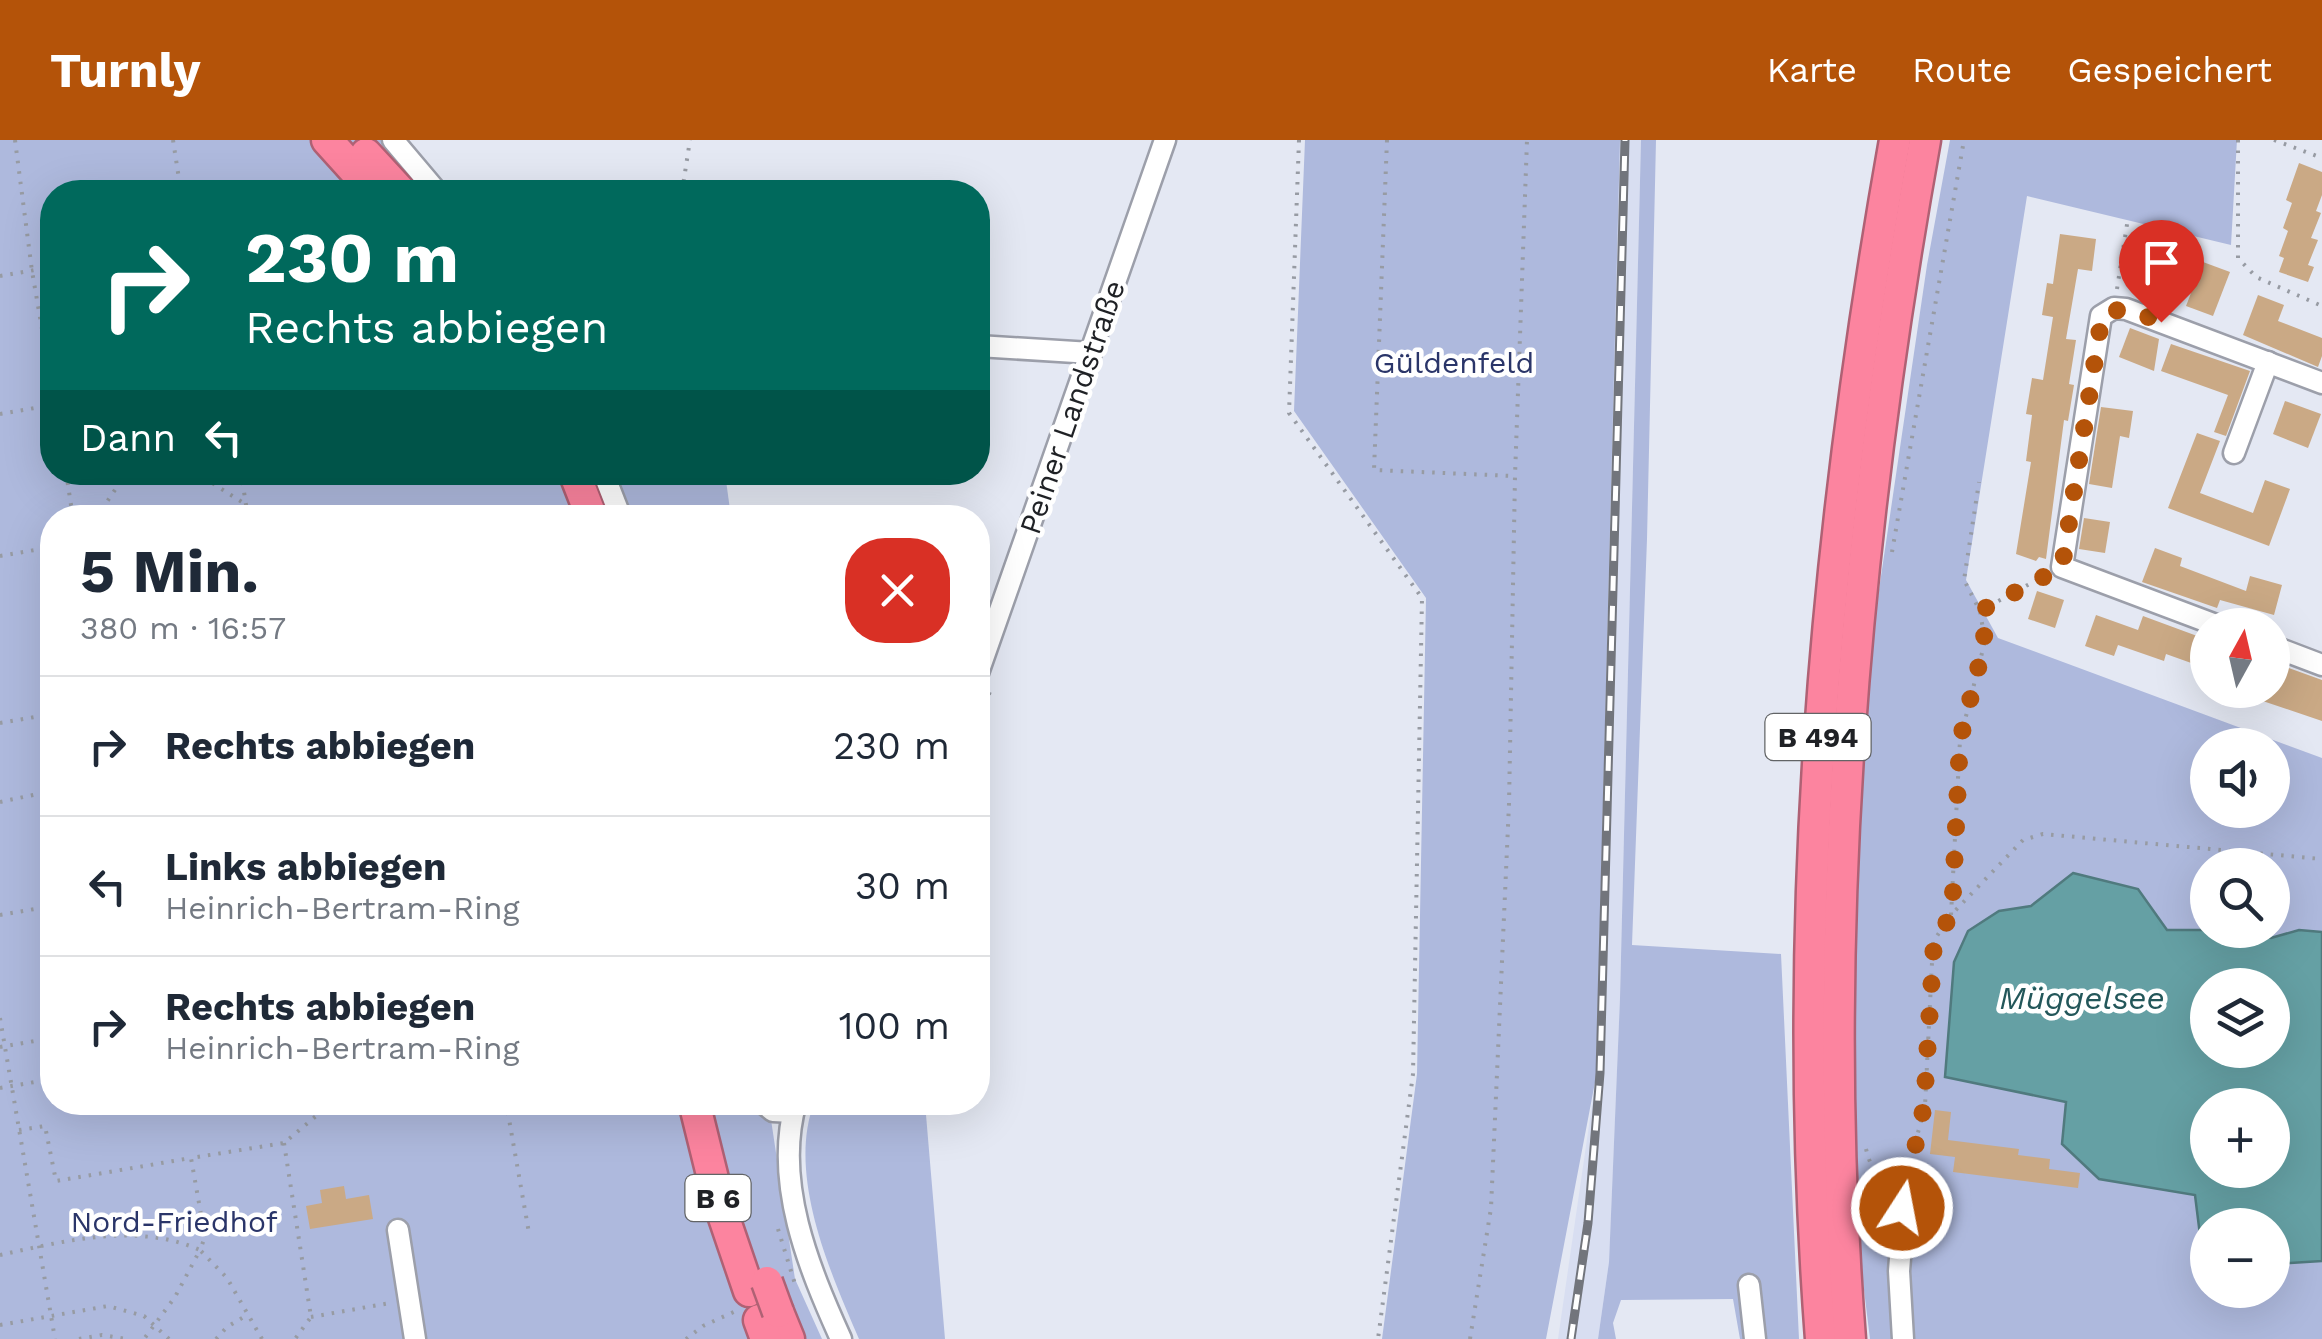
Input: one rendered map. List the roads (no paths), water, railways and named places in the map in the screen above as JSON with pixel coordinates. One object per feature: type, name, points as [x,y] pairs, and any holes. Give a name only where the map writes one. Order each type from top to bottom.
[{"type":"highway","points":[[327,140],[363,180]]},
{"type":"highway","points":[[354,140],[390,180]]},
{"type":"highway","name":"B 494","points":[[1821,1339],[1808,1055],[1818,723],[1845,460],[1895,140]]},
{"type":"highway","name":"B 494","points":[[1850,1339],[1838,1050],[1840,894],[1850,723],[1875,466],[1925,140]]},
{"type":"highway","name":"B 6","points":[[697,1115],[719,1203],[767,1310]]},
{"type":"highway","name":"B 6","points":[[717,1115],[767,1310]]},
{"type":"street","points":[[393,140],[427,180]]},
{"type":"street","name":"Peiner Landstraße","points":[[990,639],[1164,140]]},
{"type":"street","points":[[2190,615],[2062,567],[2102,316],[2114,308],[2126,309],[2322,383]]},
{"type":"street","points":[[990,347],[1090,353]]},
{"type":"street","points":[[2234,453],[2268,362]]},
{"type":"street","points":[[2290,653],[2322,665]]},
{"type":"street","points":[[794,1115],[789,1144],[800,1237],[812,1275],[841,1339]]},
{"type":"street","points":[[1903,1339],[1899,1271],[1906,1180]]},
{"type":"street","points":[[398,1230],[415,1339]]},
{"type":"street","points":[[1749,1286],[1755,1339]]},
{"type":"water","name":"Müggelsee","points":[[2073,873],[2138,889],[2167,930],[2190,930],[2190,948],[2290,948],[2290,933],[2322,932],[2322,1261],[2290,1263],[2290,1208],[2197,1208],[2195,1195],[2099,1179],[2062,1144],[2066,1102],[1945,1077],[1954,962],[1968,931],[1999,911],[2031,906]]},
{"type":"railway","points":[[1571,1339],[1588,1223],[1600,1073],[1625,140]]},
{"type":"park label","name":"Güldenfeld","points":[[1454,362]]},
{"type":"park label","name":"Nord-Friedhof","points":[[174,1221]]}]
